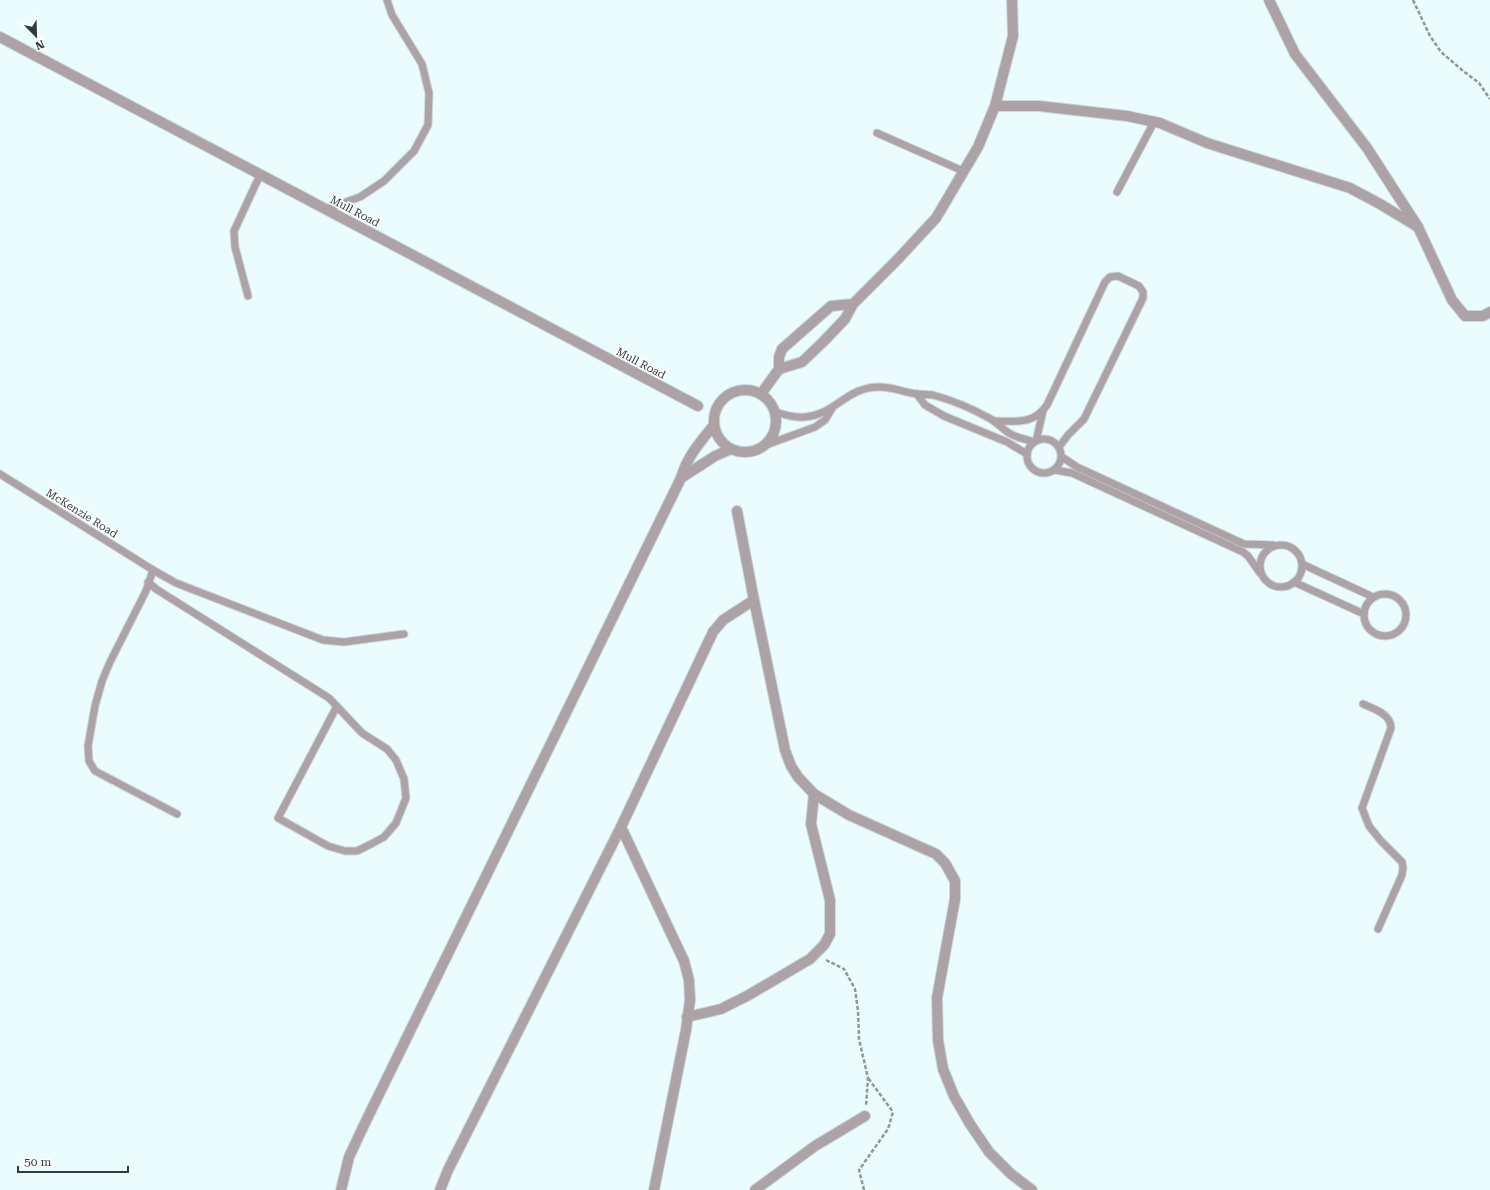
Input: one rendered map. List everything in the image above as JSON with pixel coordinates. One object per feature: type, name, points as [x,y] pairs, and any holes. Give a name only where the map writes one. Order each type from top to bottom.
[{"type":"street","points":[[779,369],[802,362],[823,342],[845,319],[853,304],[936,218],[978,147],[995,106],[1013,36],[1012,0]]},
{"type":"street","points":[[1270,0],[1295,54],[1366,148],[1418,227],[1452,300],[1465,316],[1483,316],[1490,312]]},
{"type":"street","name":"Mull Road","points":[[0,37],[698,406]]},
{"type":"street","points":[[995,106],[1040,106],[1127,116],[1154,122],[1207,143],[1350,188],[1418,227]]},
{"type":"street","points":[[761,394],[779,369],[779,358],[782,350],[831,306],[853,304]]},
{"type":"street","points":[[741,390],[751,390],[761,394],[770,401],[775,412],[777,421],[772,438],[766,445],[758,450],[740,452],[731,449],[723,443],[717,435],[714,425],[714,415],[718,406],[724,398],[741,390]]},
{"type":"street","points":[[340,1190],[349,1158],[364,1125],[681,478],[685,466],[692,452],[714,425]]},
{"type":"street","points":[[681,478],[715,456],[731,449]]},
{"type":"street","points":[[737,511],[785,750],[791,766],[798,777],[814,794],[849,815],[936,854],[951,873],[954,881],[955,899],[937,998],[938,1040],[944,1069],[954,1096],[970,1124],[989,1152],[1011,1174],[1032,1190]]},
{"type":"street","points":[[440,1190],[448,1170],[621,827],[713,632],[722,620],[754,600]]},
{"type":"street","points":[[688,1017],[721,1009],[810,959],[824,945],[830,934],[830,900],[811,824],[814,794]]},
{"type":"street","points":[[621,827],[684,961],[689,980],[690,1000],[688,1017],[654,1190]]},
{"type":"street","points":[[755,1190],[815,1146],[865,1116]]},
{"type":"lane","points":[[326,209],[360,197],[384,180],[414,151],[428,125],[429,93],[422,64],[392,15],[387,0]]},
{"type":"lane","points":[[1117,192],[1154,122]]},
{"type":"lane","points":[[877,132],[963,171]]},
{"type":"lane","points":[[248,296],[235,247],[234,231],[260,175]]},
{"type":"lane","points":[[995,421],[1025,421],[1035,417],[1043,411],[1048,405],[1107,279],[1112,276],[1118,276],[1139,286],[1143,292],[1143,298],[1084,419],[1068,435],[1059,447]]},
{"type":"lane","points":[[775,412],[792,417],[804,418],[813,416],[833,407],[855,391],[868,387],[899,389],[917,394],[932,395],[952,401],[995,421],[1008,433],[1035,442],[1045,439],[1053,441],[1059,447],[1062,457],[1061,462],[1054,470]]},
{"type":"lane","points":[[917,394],[925,405],[944,416],[1007,442],[1027,454]]},
{"type":"lane","points":[[766,445],[815,427],[825,420],[833,407]]},
{"type":"lane","points":[[1043,411],[1035,442],[1027,454],[1029,464],[1036,471],[1045,473],[1054,470],[1072,473],[1243,552],[1248,556],[1260,573],[1267,582],[1274,586],[1288,586],[1294,582],[1300,574],[1302,564],[1298,553],[1290,546],[1279,544],[1268,548],[1261,557],[1259,568],[1260,573]]},
{"type":"lane","points":[[1062,457],[1077,467],[1240,542],[1250,545],[1273,546]]},
{"type":"lane","name":"McKenzie Road","points":[[0,474],[176,583],[323,640],[344,642],[404,634]]},
{"type":"lane","points":[[1302,564],[1373,597]]},
{"type":"lane","points":[[153,570],[146,591],[102,681],[89,732],[89,761],[95,770],[177,814]]},
{"type":"lane","points":[[148,582],[156,590],[329,698],[337,706],[362,733],[387,749],[396,760],[404,779],[406,798],[396,823],[384,837],[357,850],[345,851],[328,846],[278,818],[337,706]]},
{"type":"lane","points":[[1294,582],[1364,614]]},
{"type":"lane","points":[[1386,594],[1399,598],[1406,610],[1406,615],[1404,624],[1398,631],[1390,635],[1381,636],[1369,629],[1365,621],[1364,614],[1367,604],[1373,597],[1386,594]]},
{"type":"lane","points":[[1363,704],[1383,714],[1389,719],[1391,728],[1362,808],[1369,826],[1381,841],[1402,862],[1403,868],[1402,875],[1378,929]]},
{"type":"path","points":[[1413,0],[1430,36],[1441,52],[1480,83],[1490,99]]},
{"type":"path","points":[[815,954],[844,969],[855,989],[858,1011],[859,1039],[868,1078],[865,1116]]},
{"type":"path","points":[[864,1190],[859,1170],[888,1129],[893,1112],[868,1078]]}]
